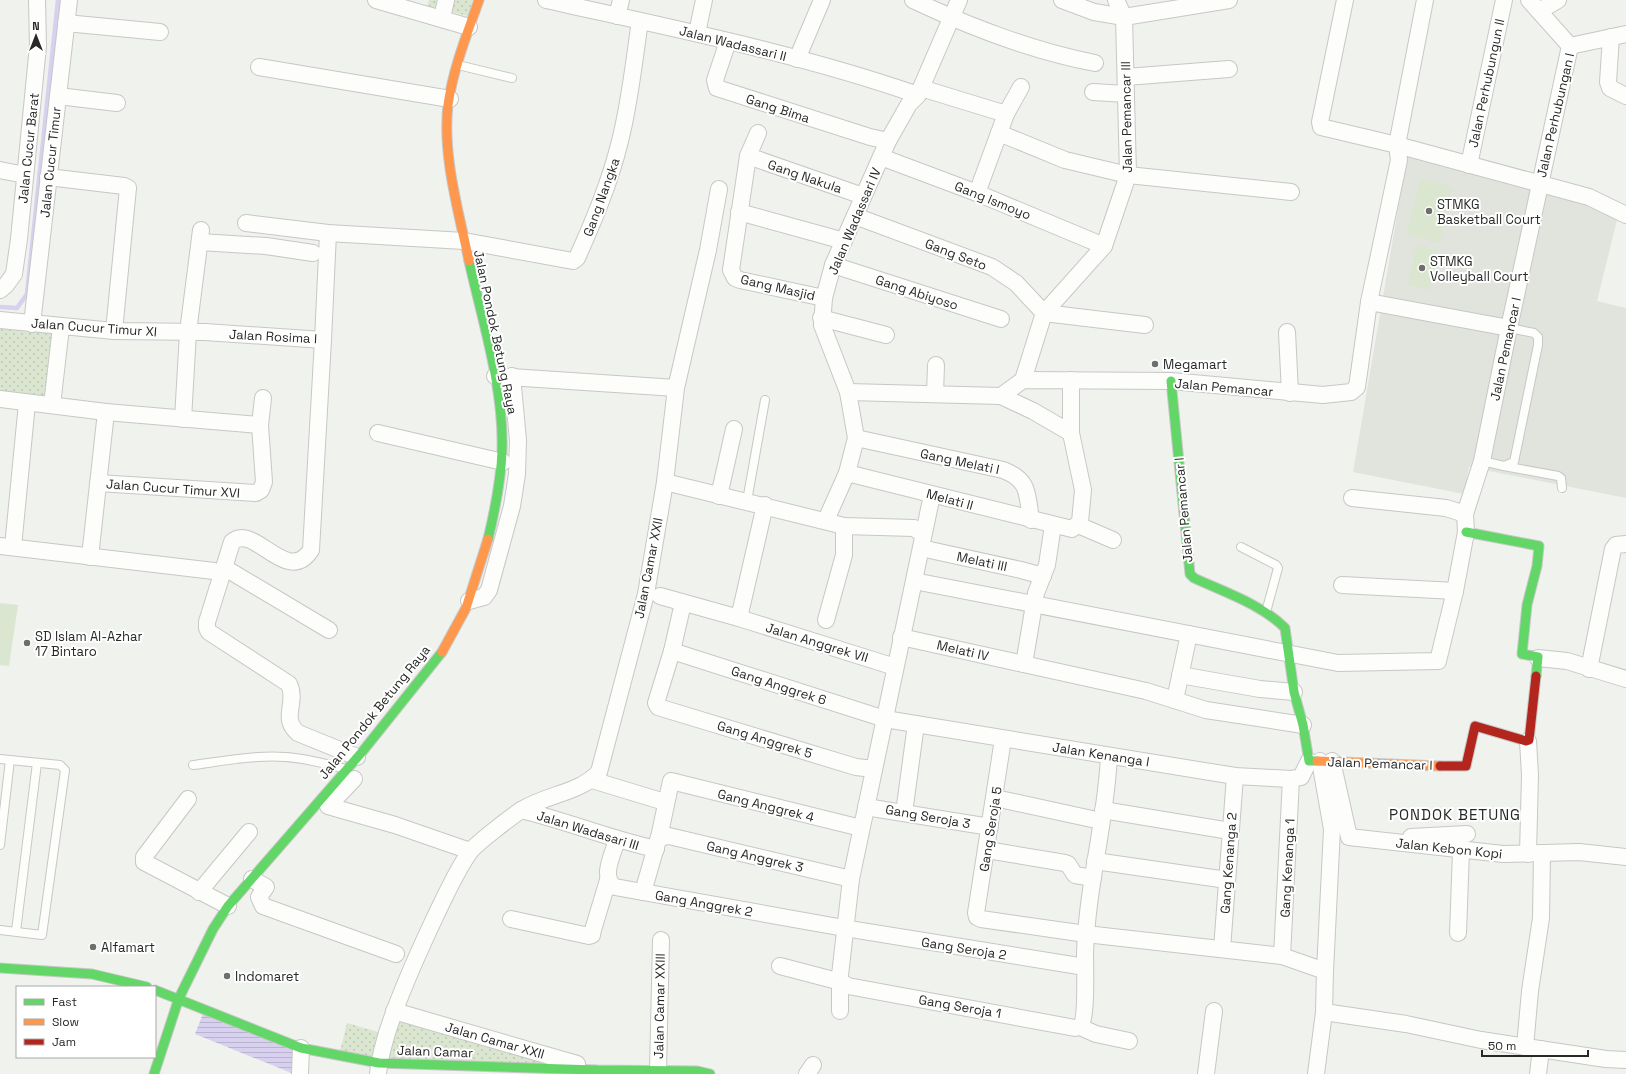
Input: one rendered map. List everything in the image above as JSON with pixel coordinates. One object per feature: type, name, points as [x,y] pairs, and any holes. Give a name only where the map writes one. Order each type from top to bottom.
[{"type":"street","name":"Jalan Cucur Barat","points":[[0,290],[6,285],[14,274],[19,239],[38,46],[37,0]]},
{"type":"street","name":"Jalan Cucur Timur","points":[[32,324],[69,0]]},
{"type":"street","points":[[376,0],[469,27]]},
{"type":"street","points":[[442,18],[446,0]]},
{"type":"street","name":"Jalan Pondok Betung Raya","points":[[154,1074],[179,998],[213,929],[228,906],[353,769],[433,663],[460,621],[469,601],[495,513],[503,462],[502,428],[495,376],[464,241],[447,141],[447,118],[457,65],[479,0]]},
{"type":"street","name":"Jalan Wadassari II","points":[[546,0],[697,32],[883,83],[920,91],[1006,114]]},
{"type":"street","points":[[617,16],[621,0]]},
{"type":"street","points":[[697,32],[704,0]]},
{"type":"street","points":[[797,59],[822,0]]},
{"type":"street","points":[[913,0],[951,18],[1059,56],[1095,63]]},
{"type":"street","name":"Jalan Wadassari IV","points":[[826,520],[847,473],[856,438],[848,392],[824,333],[821,318],[824,298],[833,265],[863,196],[888,141],[909,104],[920,91],[959,0]]},
{"type":"street","points":[[1062,0],[1094,12],[1124,17],[1229,0]]},
{"type":"street","points":[[1116,0],[1124,17]]},
{"type":"street","name":"Jalan Perhubungan I","points":[[1345,0],[1320,125],[1324,128],[1397,145],[1540,184],[1570,46]]},
{"type":"street","name":"Jalan Pemancar","points":[[1023,380],[1170,381],[1290,393],[1337,395],[1351,392],[1357,387],[1369,302],[1399,160],[1397,145],[1425,0]]},
{"type":"street","name":"Jalan Perhubungun II","points":[[1468,165],[1504,0]]},
{"type":"street","points":[[1558,0],[1534,6],[1570,46],[1619,36],[1608,82],[1610,88],[1626,96]]},
{"type":"street","name":"Jalan Pemancar III","points":[[1023,380],[1044,313],[1104,246],[1128,175],[1124,17]]},
{"type":"street","name":"Gang Nangka","points":[[464,241],[568,262],[577,258],[594,221],[617,153],[640,21]]},
{"type":"street","points":[[66,23],[160,32]]},
{"type":"street","name":"Gang Bima","points":[[728,40],[715,80],[717,88],[870,137],[888,141]]},
{"type":"street","points":[[259,67],[450,99]]},
{"type":"street","points":[[1126,77],[1229,69]]},
{"type":"street","points":[[978,193],[1006,114],[1021,87]]},
{"type":"street","points":[[1093,92],[1126,94]]},
{"type":"street","points":[[58,96],[116,103]]},
{"type":"street","points":[[758,133],[748,156],[739,212],[844,241]]},
{"type":"street","points":[[999,133],[1065,160],[1128,175],[1291,192]]},
{"type":"street","name":"Gang Nakula","points":[[748,156],[863,196]]},
{"type":"street","name":"Gang Ismoyo","points":[[881,157],[978,193],[1104,246]]},
{"type":"street","points":[[0,170],[25,175]]},
{"type":"street","points":[[48,177],[124,186],[128,188],[114,331]]},
{"type":"street","points":[[1540,184],[1589,197],[1626,215]]},
{"type":"street","name":"Jalan Pemancar I","points":[[1290,653],[1338,663],[1438,661],[1455,591],[1466,522],[1482,461],[1540,184]]},
{"type":"street","name":"Jalan Camar XXII","points":[[592,780],[599,772],[602,764],[646,594],[665,482],[676,388],[708,250],[719,189]]},
{"type":"street","name":"Gang Masjid","points":[[739,212],[731,270],[733,274],[740,280],[824,298]]},
{"type":"street","name":"Gang Seto","points":[[855,216],[992,267],[1016,283],[1044,313]]},
{"type":"street","points":[[246,223],[328,233],[464,241]]},
{"type":"street","name":"Jalan Rosima I","points":[[188,332],[323,340],[328,233]]},
{"type":"street","points":[[183,419],[188,332],[200,236],[313,253]]},
{"type":"street","name":"Gang Abiyoso","points":[[833,265],[1001,319]]},
{"type":"street","points":[[1369,302],[1509,328]]},
{"type":"street","points":[[1044,313],[1145,325]]},
{"type":"street","points":[[821,318],[886,335]]},
{"type":"street","name":"Jalan Cucur Timur XI","points":[[0,320],[114,331],[188,332]]},
{"type":"street","points":[[52,405],[61,327]]},
{"type":"street","points":[[1287,332],[1290,393]]},
{"type":"street","points":[[296,842],[328,806],[353,769],[291,727],[290,720],[292,694],[289,684],[209,632],[207,622],[220,569],[232,542],[236,539],[242,538],[250,540],[286,561],[299,560],[308,555],[311,550],[323,340]]},
{"type":"street","points":[[935,394],[936,365]]},
{"type":"street","points":[[495,376],[676,388]]},
{"type":"street","points":[[469,601],[484,597],[489,590],[512,506],[519,455],[512,376]]},
{"type":"street","points":[[1001,396],[1023,380]]},
{"type":"street","points":[[1071,380],[1071,433],[1083,490],[1082,514],[1078,525],[1113,540]]},
{"type":"street","name":"Jalan Pemancar I","points":[[1170,381],[1190,574],[1194,578],[1266,613],[1280,621],[1285,628],[1290,653],[1294,692],[1303,725],[1320,761],[1464,767],[1466,766],[1473,727],[1476,725],[1527,741]]},
{"type":"street","points":[[848,392],[1001,396],[1033,411],[1071,433]]},
{"type":"street","points":[[0,398],[27,403],[106,412],[260,425],[263,398]]},
{"type":"street","points":[[27,403],[6,546],[90,557],[220,569],[329,630]]},
{"type":"street","points":[[90,557],[106,412]]},
{"type":"street","name":"Jalan Cucur Timur XVI","points":[[98,483],[256,493],[261,490],[264,482],[260,425]]},
{"type":"street","points":[[719,496],[734,429]]},
{"type":"street","points":[[378,433],[503,462]]},
{"type":"street","name":"Gang Melati I","points":[[856,438],[1003,470],[1015,474],[1021,479],[1026,491],[1031,520]]},
{"type":"street","name":"Melati II","points":[[847,473],[1031,520],[1072,529],[1078,525]]},
{"type":"street","points":[[665,482],[847,526],[844,555],[826,620]]},
{"type":"street","points":[[840,1012],[840,979],[844,928],[851,878],[932,495]]},
{"type":"street","points":[[1352,498],[1458,510],[1466,522],[1539,546],[1537,566],[1527,605],[1522,654],[1538,658],[1567,661],[1589,669],[1605,672],[1626,679]]},
{"type":"street","points":[[739,618],[765,505]]},
{"type":"street","points":[[1024,664],[1034,604],[1047,565],[1054,525]]},
{"type":"street","name":"Melati III","points":[[847,526],[914,528],[922,541],[1043,576]]},
{"type":"street","points":[[1589,669],[1613,549],[1616,545],[1624,544]]},
{"type":"street","points":[[914,581],[1290,653]]},
{"type":"street","points":[[1342,585],[1455,591]]},
{"type":"street","name":"Jalan Anggrek VII","points":[[660,596],[739,618],[895,667]]},
{"type":"street","points":[[672,651],[683,603]]},
{"type":"street","points":[[1175,700],[1189,634]]},
{"type":"street","name":"Melati IV","points":[[901,637],[1024,664],[1175,700],[1206,710],[1303,725]]},
{"type":"street","name":"Gang Anggrek 5","points":[[672,651],[657,705],[660,708],[849,764],[874,769]]},
{"type":"street","name":"Gang Anggrek 6","points":[[672,651],[885,719]]},
{"type":"street","points":[[1538,658],[1527,741],[1541,918],[1530,990],[1533,1048],[1538,1074]]},
{"type":"street","points":[[1180,676],[1260,689],[1294,692]]},
{"type":"street","name":"Jalan Kenanga I","points":[[885,719],[1235,776],[1291,779]]},
{"type":"street","points":[[904,813],[916,724]]},
{"type":"street","name":"Gang Seroja 5","points":[[1003,739],[987,850],[976,913],[978,918],[1086,934]]},
{"type":"street","points":[[1080,1028],[1083,1024],[1085,1008],[1086,934],[1109,756]]},
{"type":"street","points":[[1291,779],[1301,777],[1320,761]]},
{"type":"street","points":[[1316,1074],[1324,1012],[1332,829],[1320,761]]},
{"type":"street","name":"Jalan Kebon Kopi","points":[[1320,761],[1349,837],[1462,851],[1503,854],[1579,852],[1626,857]]},
{"type":"street","name":"Gang Kenanga 2","points":[[1222,949],[1235,776]]},
{"type":"street","name":"Gang Kenanga 1","points":[[1282,956],[1291,779]]},
{"type":"street","points":[[378,1068],[394,1010],[423,940],[446,893],[470,852],[521,810],[592,780],[658,800]]},
{"type":"street","name":"Gang Anggrek 4","points":[[657,844],[671,781],[861,828]]},
{"type":"street","points":[[995,798],[1102,815],[1230,832]]},
{"type":"street","points":[[188,799],[143,860],[145,864],[228,906]]},
{"type":"street","points":[[328,806],[395,825],[470,852]]},
{"type":"street","name":"Gang Seroja 3","points":[[866,807],[990,827]]},
{"type":"street","name":"Jalan Wadasari III","points":[[521,810],[558,819],[617,840],[657,844]]},
{"type":"street","points":[[199,892],[249,832]]},
{"type":"street","points":[[1403,844],[1407,837],[1467,834]]},
{"type":"street","name":"Gang Anggrek 3","points":[[657,844],[669,836],[851,878]]},
{"type":"street","points":[[511,918],[588,936],[592,935],[608,880],[608,874],[617,840]]},
{"type":"street","points":[[643,892],[657,844]]},
{"type":"street","points":[[987,850],[1068,864],[1075,875],[1093,878]]},
{"type":"street","points":[[1458,933],[1462,851]]},
{"type":"street","points":[[1095,861],[1228,880]]},
{"type":"street","points":[[252,878],[266,886],[259,897],[263,906],[396,954]]},
{"type":"street","name":"Gang Anggrek 2","points":[[608,880],[615,887],[844,928]]},
{"type":"street","name":"Gang Seroja 2","points":[[844,928],[1085,968]]},
{"type":"street","points":[[1086,934],[1282,956],[1325,972]]},
{"type":"street","name":"Jalan Camar XXIII","points":[[658,1071],[661,940]]},
{"type":"street","name":"Gang Seroja 1","points":[[780,966],[841,982],[848,986],[1080,1028],[1096,1034],[1129,1041]]},
{"type":"street","points":[[0,968],[92,973],[112,976],[144,986]]},
{"type":"street","name":"Jalan Camar","points":[[156,990],[179,998],[301,1048],[378,1068],[658,1071],[699,1072],[710,1074]]},
{"type":"street","name":"Jalan Camar XXII","points":[[394,1010],[597,1070]]},
{"type":"street","points":[[1206,1074],[1214,1010]]},
{"type":"street","points":[[1324,1012],[1406,1024],[1481,1040],[1533,1048],[1615,1065]]},
{"type":"street","points":[[300,1074],[301,1048]]},
{"type":"lane","points":[[457,65],[512,78]]},
{"type":"lane","points":[[1504,466],[1514,462],[1538,345],[1538,337],[1534,333],[1509,328]]},
{"type":"lane","points":[[747,501],[765,400]]},
{"type":"lane","points":[[1482,461],[1558,476],[1561,478],[1562,488]]},
{"type":"lane","points":[[1241,547],[1276,565],[1278,568],[1266,613]]},
{"type":"lane","points":[[193,765],[253,757],[285,756],[308,759],[353,769]]},
{"type":"lane","points":[[0,759],[60,765],[65,768],[42,935],[0,930]]},
{"type":"lane","points":[[0,840],[10,760]]},
{"type":"lane","points":[[16,932],[37,763]]},
{"type":"shaded area","points":[[1407,157],[1620,208],[1597,301],[1626,308],[1626,498],[1469,467],[1464,494],[1353,472]]},
{"type":"shaded area","points":[[204,1011],[299,1050],[294,1074],[195,1034]]},
{"type":"green space","points":[[429,0],[473,0],[468,16],[427,6]]},
{"type":"green space","name":"STMKG Basketball Court","points":[[1420,179],[1452,187],[1439,243],[1406,235]]},
{"type":"green space","name":"STMKG Volleyball Court","points":[[1417,245],[1438,250],[1428,290],[1407,285]]},
{"type":"green space","points":[[0,319],[59,326],[51,406],[0,401]]},
{"type":"green space","points":[[0,603],[18,605],[9,666],[0,665]]},
{"type":"green space","points":[[396,1015],[593,1069],[380,1062]]},
{"type":"green space","points":[[347,1023],[385,1034],[379,1063],[339,1055]]},
{"type":"waterway","points":[[0,307],[17,308],[27,294],[58,0]]},
{"type":"traffic: fast","points":[[469,261],[492,356],[500,403],[502,427],[502,451],[499,484],[488,539]]},
{"type":"traffic: fast","points":[[1171,381],[1190,574],[1194,578],[1254,605],[1285,628],[1294,692],[1303,725],[1309,761],[1317,761]]},
{"type":"traffic: fast","points":[[1466,532],[1539,546],[1537,566],[1527,605],[1522,654],[1538,657],[1536,676]]},
{"type":"traffic: fast","points":[[154,1074],[179,998],[213,929],[228,906],[362,752],[442,652]]},
{"type":"traffic: fast","points":[[0,968],[92,974],[143,986]]},
{"type":"traffic: fast","points":[[156,990],[301,1048],[379,1063],[597,1070],[697,1071],[710,1074]]},
{"type":"traffic: slow","points":[[469,261],[452,184],[447,144],[447,124],[448,105],[453,78],[479,0]]},
{"type":"traffic: slow","points":[[442,652],[466,608],[488,539]]},
{"type":"traffic: slow","points":[[1317,761],[1440,766]]},
{"type":"traffic: jam","points":[[1440,766],[1466,766],[1475,726],[1526,741],[1529,740],[1536,676]]},
{"type":"place","name":"STMKG Basketball Court","points":[[1429,211]]},
{"type":"place","name":"STMKG Volleyball Court","points":[[1422,268]]},
{"type":"place","name":"Megamart","points":[[1155,364]]},
{"type":"place","name":"SD Islam Al-Azhar 17 Bintaro","points":[[27,643]]},
{"type":"place","name":"Alfamart","points":[[93,947]]},
{"type":"place","name":"Indomaret","points":[[227,976]]},
{"type":"district","name":"PONDOK BETUNG","points":[[1455,815]]}]
